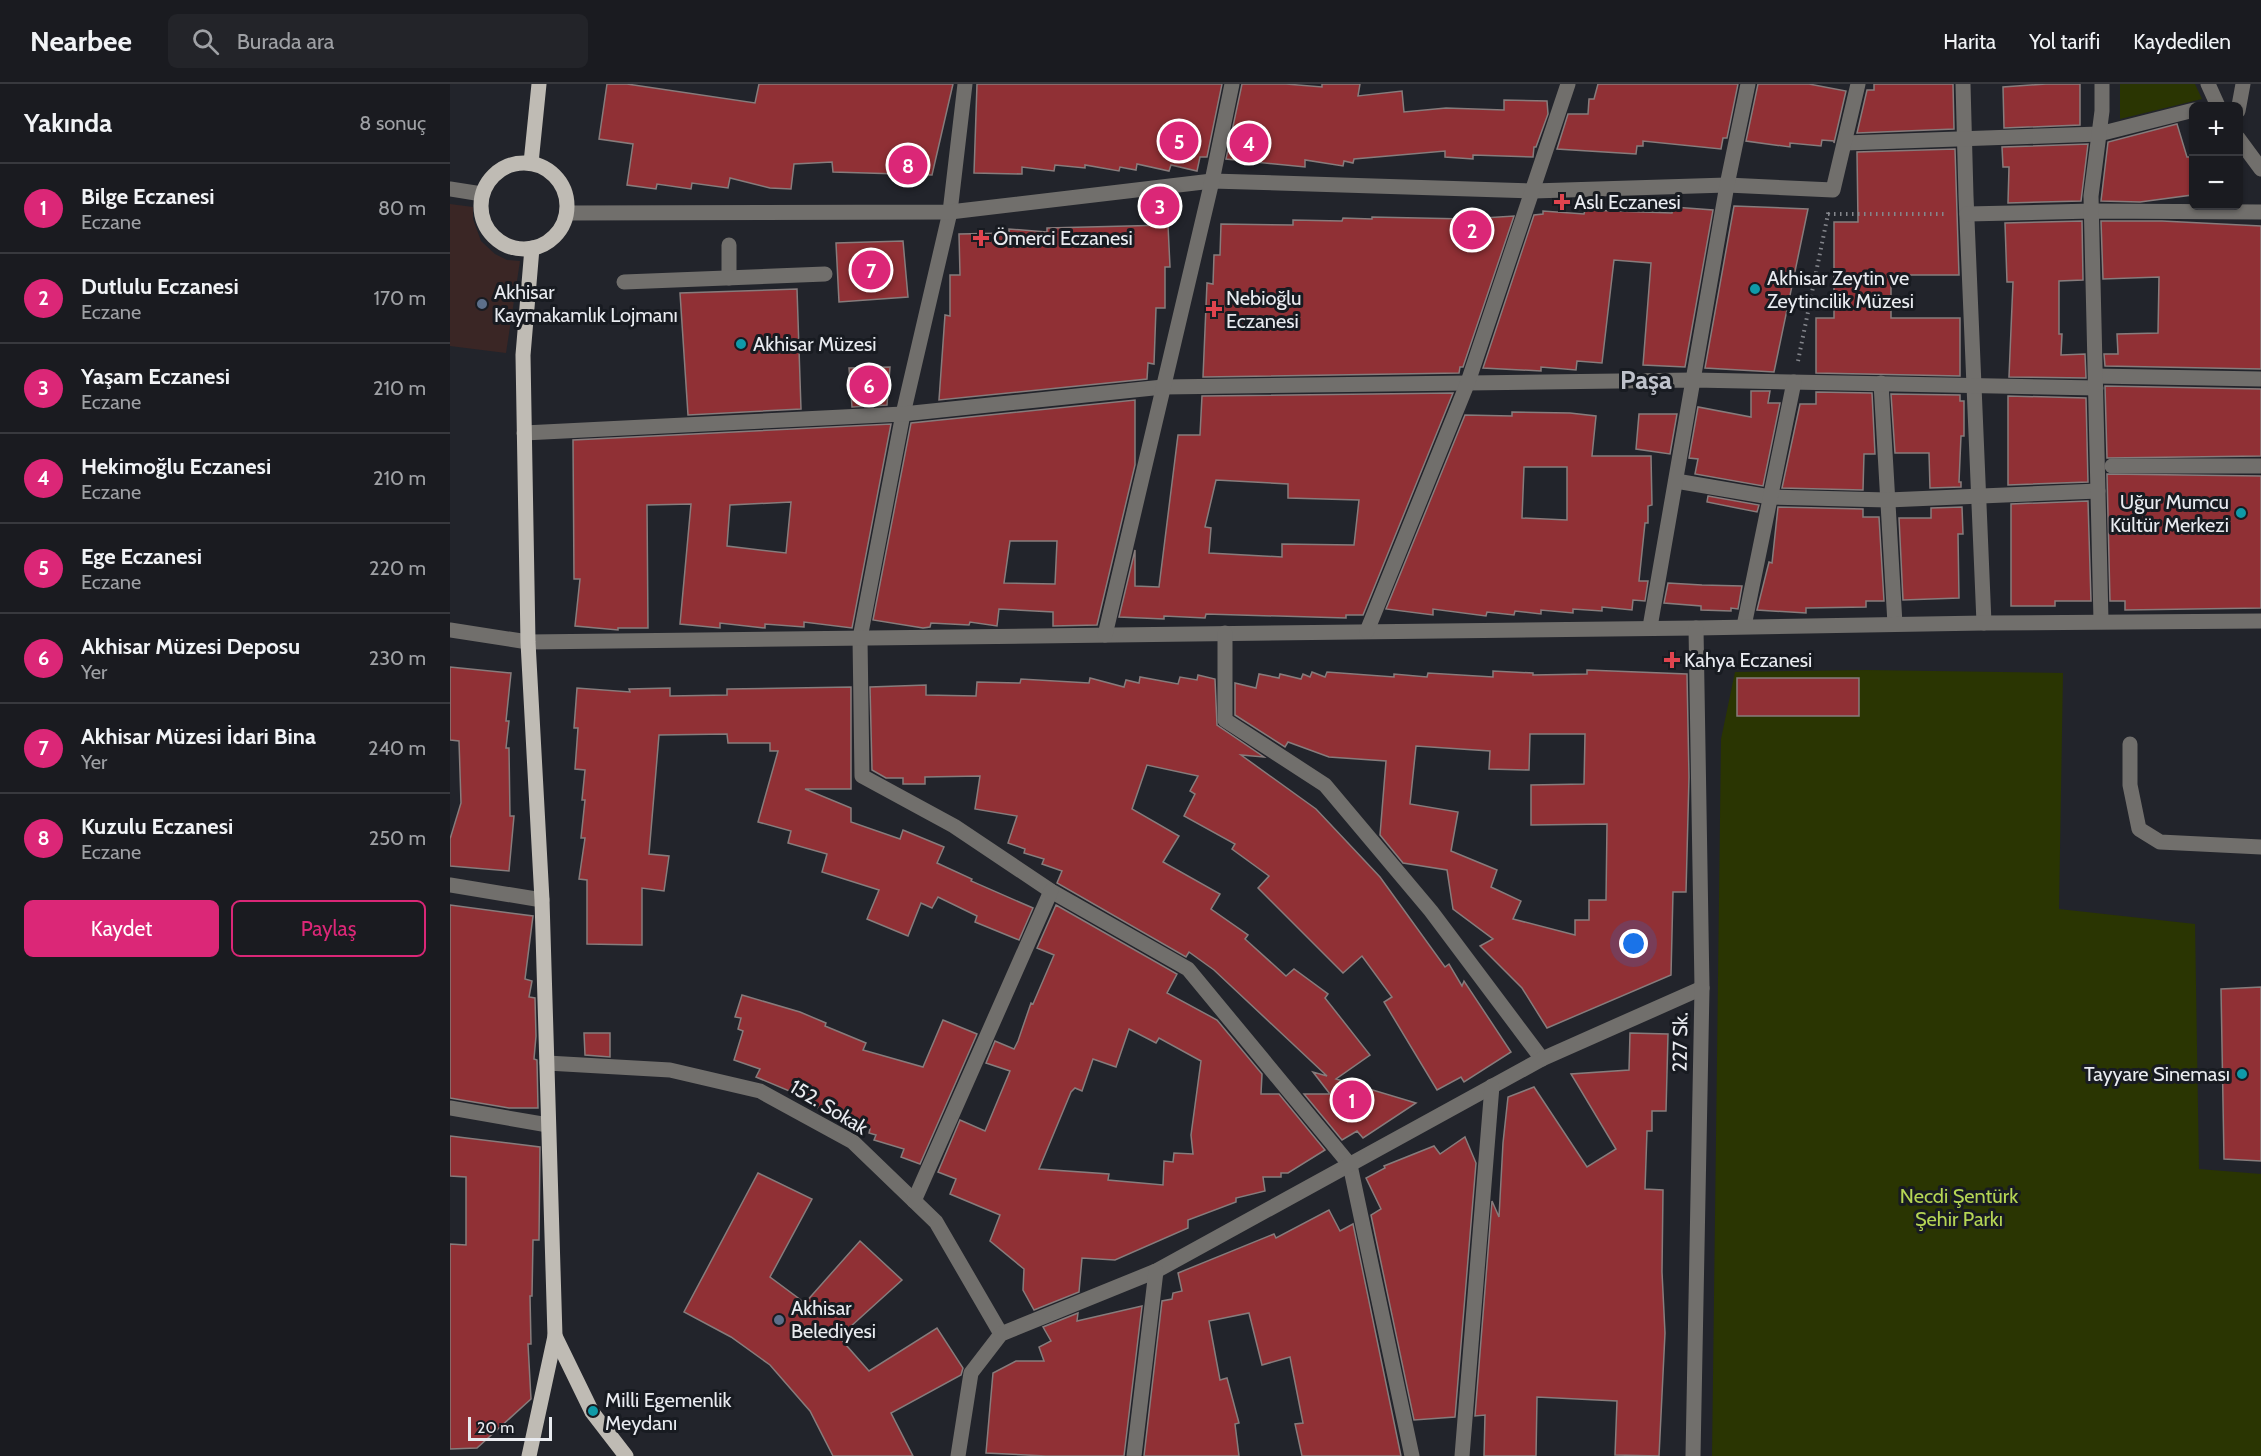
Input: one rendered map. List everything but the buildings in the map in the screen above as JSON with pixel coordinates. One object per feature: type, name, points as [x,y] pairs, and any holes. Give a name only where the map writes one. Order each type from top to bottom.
[{"type":"main road","points":[[531,163],[539,84]]},
{"type":"main road","points":[[531,163],[555,175],[567,199],[567,213],[563,225],[555,236],[544,244],[520,249],[508,246],[489,232],[483,220],[482,194],[496,173],[507,166],[531,163]]},
{"type":"main road","points":[[528,1456],[555,1336],[542,900],[528,642],[523,355],[532,248]]},
{"type":"main road","points":[[555,1336],[592,1412],[626,1456]]},
{"type":"street","points":[[965,84],[950,212],[903,414],[860,638],[862,776],[954,826],[1052,891],[1188,969],[1350,1165],[1412,1456]]},
{"type":"street","points":[[1105,635],[1212,181],[1232,84]]},
{"type":"street","points":[[1367,632],[1468,382],[1568,84]]},
{"type":"street","points":[[1650,627],[1726,185],[1748,84]]},
{"type":"street","points":[[567,213],[950,212],[1212,181],[1533,191],[1726,185],[1833,190],[1858,84]]},
{"type":"street","points":[[1963,84],[1966,214],[1984,623]]},
{"type":"street","points":[[2101,621],[2091,196],[2099,134],[2102,84]]},
{"type":"street","points":[[2208,84],[2213,102]]},
{"type":"street","points":[[2240,102],[2243,84]]},
{"type":"street","points":[[1845,143],[2099,134],[2189,111]]},
{"type":"street","points":[[2243,145],[2261,169]]},
{"type":"street","points":[[450,189],[482,194]]},
{"type":"street","points":[[1966,214],[2092,211],[2261,212]]},
{"type":"street","points":[[729,245],[729,278]]},
{"type":"street","points":[[624,282],[825,274]]},
{"type":"street","points":[[524,433],[903,414],[1162,387],[1694,380],[1974,385],[2261,379]]},
{"type":"street","points":[[1744,626],[1794,382]]},
{"type":"street","points":[[1881,383],[1895,624]]},
{"type":"street","points":[[2112,466],[2261,466]]},
{"type":"street","points":[[1676,481],[1770,497],[1888,500],[2098,491]]},
{"type":"street","points":[[450,630],[528,642],[2101,621],[2261,621]]},
{"type":"street","name":"227 Sk.","points":[[1693,1456],[1702,988],[1696,628]]},
{"type":"street","points":[[1225,633],[1225,720],[1324,785],[1431,911],[1542,1059]]},
{"type":"street","points":[[2130,744],[2130,785],[2139,829],[2160,842],[2261,847]]},
{"type":"street","points":[[450,885],[542,900]]},
{"type":"street","points":[[914,1201],[1052,891]]},
{"type":"street","points":[[958,1456],[971,1373],[1001,1334],[1156,1271],[1542,1059],[1702,988]]},
{"type":"street","name":"152. Sokak","points":[[547,1063],[670,1070],[760,1091],[853,1142],[936,1222],[1001,1334]]},
{"type":"street","points":[[1462,1456],[1492,1086]]},
{"type":"street","points":[[450,1108],[548,1125]]},
{"type":"street","points":[[1134,1456],[1156,1271]]},
{"type":"path","points":[[1794,382],[1833,190]]},
{"type":"path","points":[[1828,214],[1966,214]]},
{"type":"shaded area","name":"Akhisar Kaymakamlık Lojmanı","points":[[450,204],[473,207],[473,219],[481,241],[495,254],[507,260],[520,261],[506,353],[450,346]]},
{"type":"green space","points":[[2120,84],[2195,84],[2202,99],[2189,102],[2120,119]]},
{"type":"green space","name":"Necdi Şentürk Şehir Parkı","points":[[1866,670],[2063,673],[2059,909],[2195,924],[2199,1169],[2261,1174],[2261,1456],[1712,1456],[1721,739],[1735,672]]},
{"type":"place","name":"Ege Eczanesi","points":[[1179,141]]},
{"type":"place","name":"Hekimoğlu Eczanesi","points":[[1249,143]]},
{"type":"place","name":"Kuzulu Eczanesi","points":[[908,165]]},
{"type":"place","name":"Aslı Eczanesi","points":[[1562,202]]},
{"type":"place","name":"Yaşam Eczanesi","points":[[1160,206]]},
{"type":"place","name":"Dutlulu Eczanesi","points":[[1472,230]]},
{"type":"place","name":"Ömerci Eczanesi","points":[[981,238]]},
{"type":"place","name":"Akhisar Müzesi İdari Bina","points":[[871,270]]},
{"type":"place","name":"Akhisar Zeytin ve Zeytincilik Müzesi","points":[[1755,289]]},
{"type":"place","name":"Akhisar Kaymakamlık Lojmanı","points":[[482,304]]},
{"type":"place","name":"Nebioğlu Eczanesi","points":[[1214,309]]},
{"type":"place","name":"Akhisar Müzesi","points":[[741,344]]},
{"type":"place","name":"Akhisar Müzesi Deposu","points":[[869,385]]},
{"type":"place","name":"Uğur Mumcu Kültür Merkezi","points":[[2241,513]]},
{"type":"place","name":"Kahya Eczanesi","points":[[1672,660]]},
{"type":"place","name":"Tayyare Sineması","points":[[2242,1074]]},
{"type":"place","name":"Bilge Eczanesi","points":[[1352,1100]]},
{"type":"place","name":"Akhisar Belediyesi","points":[[779,1320]]},
{"type":"place","name":"Milli Egemenlik Meydanı","points":[[593,1411]]},
{"type":"district","name":"Paşa","points":[[1646,380]]}]
